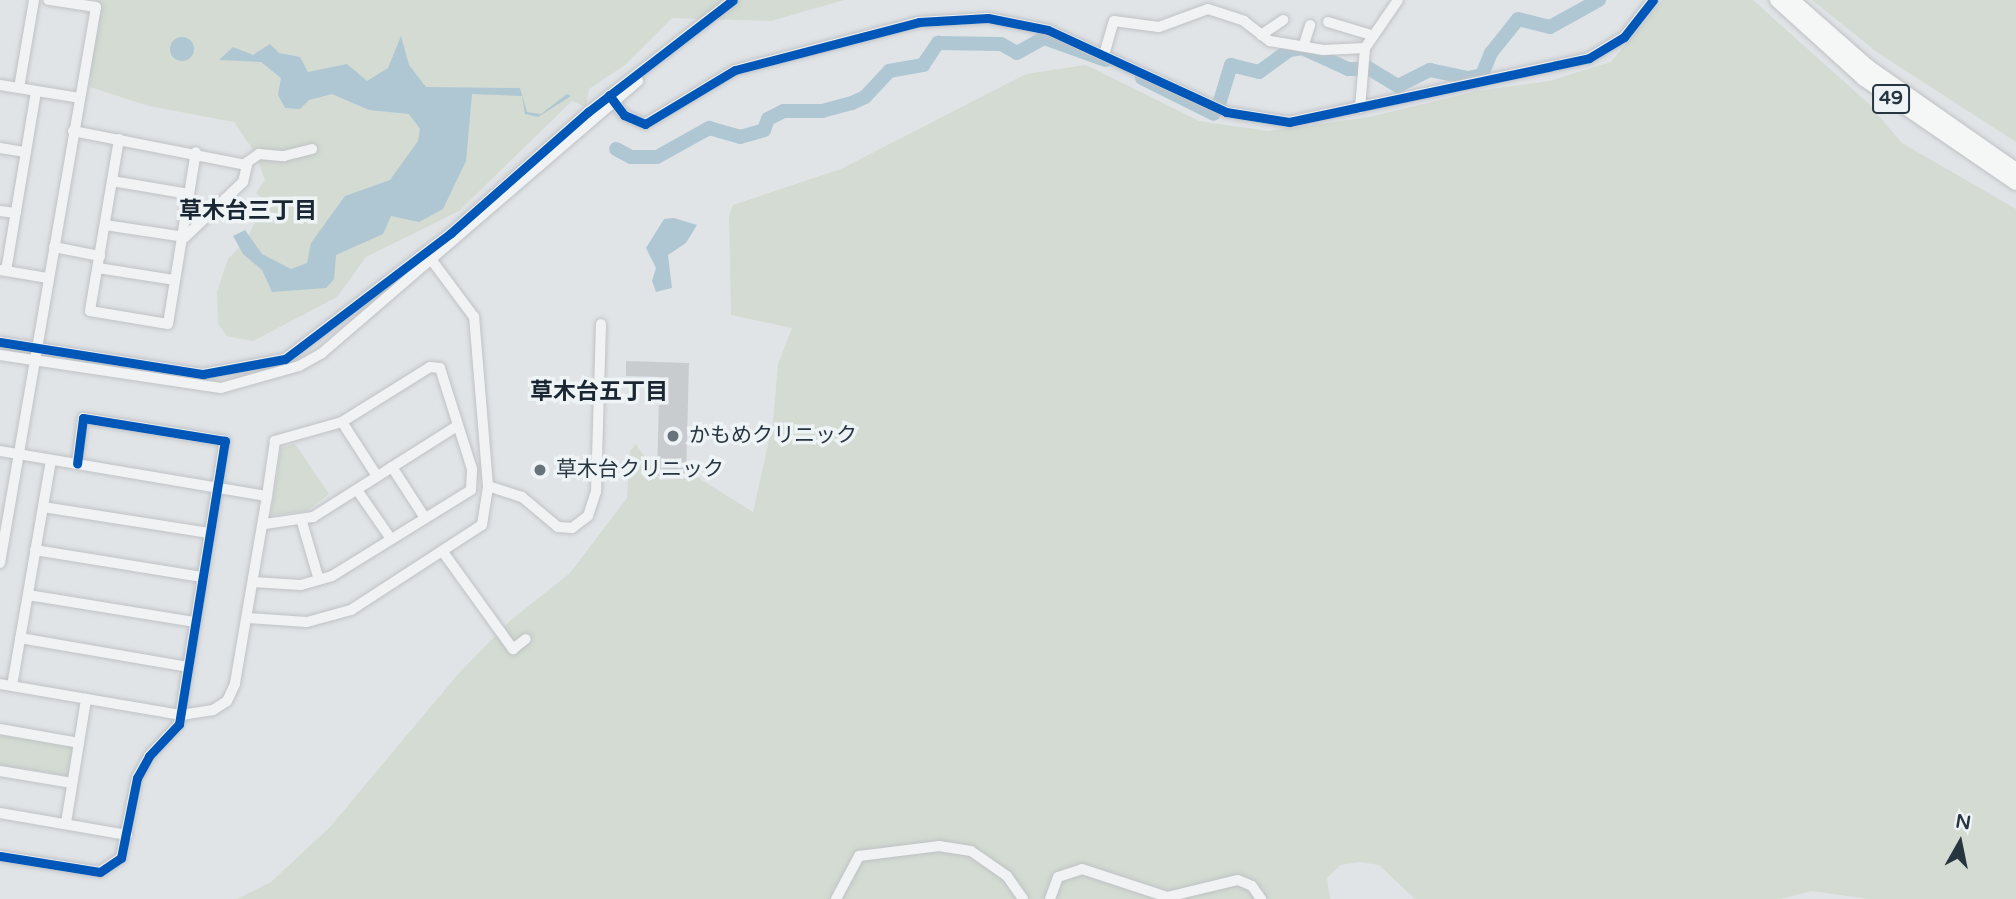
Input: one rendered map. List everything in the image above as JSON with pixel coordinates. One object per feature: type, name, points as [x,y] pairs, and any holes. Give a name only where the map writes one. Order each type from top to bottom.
[{"type":"highway","name":"49","points":[[1777,0],[1864,79],[2016,183]]},
{"type":"highway","name":"49","points":[[1793,0],[1867,66],[2016,170]]},
{"type":"street","points":[[19,88],[34,0]]},
{"type":"street","points":[[0,564],[96,7],[49,0]]},
{"type":"street","points":[[0,355],[200,386],[259,381],[322,353],[428,255],[733,0]]},
{"type":"street","points":[[1360,108],[1365,48],[1371,35],[1398,0]]},
{"type":"street","points":[[612,99],[632,121],[653,121],[735,70],[953,17],[1024,22],[1248,118],[1289,122],[1589,58],[1624,37],[1653,0]]},
{"type":"street","points":[[1104,55],[1114,22],[1159,27],[1208,9],[1244,21],[1262,40],[1365,48]]},
{"type":"street","points":[[1262,40],[1283,20]]},
{"type":"street","points":[[1328,22],[1371,35]]},
{"type":"street","points":[[1304,44],[1310,24]]},
{"type":"street","points":[[0,85],[79,98]]},
{"type":"street","points":[[36,92],[16,213],[3,271],[48,278]]},
{"type":"street","points":[[74,131],[246,163]]},
{"type":"street","points":[[120,139],[90,311],[168,324],[196,152]]},
{"type":"street","points":[[0,148],[26,152]]},
{"type":"street","points":[[182,237],[243,182],[246,163],[259,154],[284,156],[313,149]]},
{"type":"street","points":[[112,181],[189,194]]},
{"type":"street","points":[[0,211],[16,213]]},
{"type":"street","points":[[105,225],[182,237]]},
{"type":"street","points":[[54,247],[100,256]]},
{"type":"street","points":[[0,342],[203,374],[250,370],[306,348],[428,255]]},
{"type":"street","points":[[248,618],[281,622],[329,618],[443,552],[482,525],[488,486],[474,317],[428,255]]},
{"type":"street","points":[[97,268],[175,280]]},
{"type":"street","points":[[488,486],[523,497],[558,527],[572,528],[589,516],[596,492],[601,324]]},
{"type":"street","points":[[0,684],[181,715],[213,710],[227,701],[235,684],[248,618],[253,582],[265,524],[275,441],[342,422],[430,367],[440,368],[474,482],[471,490],[391,540],[319,580],[253,582]]},
{"type":"street","points":[[0,856],[100,872],[121,858],[137,778],[181,715],[225,441],[83,418],[78,464]]},
{"type":"street","points":[[342,422],[377,476]]},
{"type":"street","points":[[265,524],[302,522],[457,426]]},
{"type":"street","points":[[0,451],[268,496]]},
{"type":"street","points":[[12,686],[51,460]]},
{"type":"street","points":[[392,467],[425,518]]},
{"type":"street","points":[[357,490],[391,540]]},
{"type":"street","points":[[43,507],[209,533]]},
{"type":"street","points":[[302,522],[319,580]]},
{"type":"street","points":[[35,550],[202,577]]},
{"type":"street","points":[[443,552],[513,649],[526,639]]},
{"type":"street","points":[[28,595],[194,622]]},
{"type":"street","points":[[20,638],[188,667]]},
{"type":"street","points":[[66,823],[86,699]]},
{"type":"street","points":[[0,729],[79,743]]},
{"type":"street","points":[[0,771],[72,783]]},
{"type":"street","points":[[0,813],[127,835]]},
{"type":"street","points":[[836,899],[859,856],[939,846],[971,850],[1007,876],[1023,899]]},
{"type":"street","points":[[1049,899],[1058,877],[1082,869],[1167,897],[1238,880],[1252,886],[1261,899]]},
{"type":"shaded area","points":[[96,0],[844,0],[771,21],[672,18],[625,65],[589,89],[586,107],[572,101],[459,211],[366,257],[337,297],[253,341],[227,336],[218,324],[217,292],[228,259],[246,240],[259,214],[262,198],[256,193],[265,180],[255,153],[234,122],[149,106],[90,87]]},
{"type":"shaded area","points":[[1662,0],[1753,0],[1868,103],[1902,143],[2016,209],[2016,899],[1869,899],[1812,891],[1780,899],[1415,899],[1379,865],[1359,862],[1340,865],[1327,878],[1330,899],[237,899],[271,882],[330,827],[459,673],[511,620],[570,573],[627,498],[630,451],[636,444],[660,480],[697,477],[753,512],[773,422],[778,364],[792,328],[731,315],[729,216],[733,205],[841,169],[1026,74],[1086,65],[1199,121],[1268,131],[1370,117],[1477,91],[1549,81],[1611,62]]},
{"type":"shaded area","points":[[1812,0],[2016,0],[2016,142],[1878,53]]},
{"type":"shaded area","points":[[295,444],[329,494],[307,511],[271,514],[281,448]]},
{"type":"shaded area","points":[[0,735],[73,747],[68,776],[0,765]]},
{"type":"water","points":[[401,36],[409,65],[426,87],[520,88],[527,112],[541,114],[567,94],[571,96],[538,117],[525,114],[522,96],[472,94],[466,161],[443,209],[419,222],[391,216],[383,234],[336,255],[334,279],[326,288],[272,292],[262,270],[243,254],[233,236],[245,230],[262,254],[291,269],[307,263],[311,243],[345,196],[390,180],[418,141],[420,129],[409,114],[369,110],[332,94],[309,100],[300,109],[285,108],[278,95],[281,78],[261,62],[219,60],[233,47],[253,55],[270,44],[279,53],[300,57],[308,72],[347,64],[367,81],[388,68]]},
{"type":"water","points":[[182,37],[193,44],[194,49],[187,60],[182,61],[171,54],[170,49],[177,38]]},
{"type":"water","points":[[674,218],[697,225],[686,243],[668,255],[672,288],[656,292],[652,281],[656,268],[646,248],[664,219]]},
{"type":"building","name":"かもめクリニック","points":[[626,361],[689,363],[686,477],[657,476],[659,396],[649,396],[649,388],[659,388],[659,377],[626,376]]},
{"type":"waterway","points":[[1368,68],[1398,86],[1430,70],[1468,78],[1482,75],[1491,53],[1518,19],[1550,27],[1599,0]]},
{"type":"waterway","points":[[616,149],[631,157],[657,157],[709,128],[740,137],[764,130],[768,119],[784,111],[822,111],[852,103],[865,97],[889,71],[923,65],[938,43],[1001,44],[1017,53],[1044,38],[1105,60]]},
{"type":"waterway","points":[[1220,101],[1231,65],[1259,72],[1289,50],[1302,48],[1348,69],[1360,69]]},
{"type":"waterway","points":[[1142,78],[1214,114]]},
{"type":"cycle path","points":[[0,342],[203,374],[285,359],[451,233],[588,112],[733,0]]},
{"type":"cycle path","points":[[609,95],[624,115],[645,124],[735,70],[919,22],[988,18],[1048,30],[1226,112],[1289,122],[1589,58],[1624,37],[1653,0]]},
{"type":"cycle path","points":[[0,856],[100,872],[121,858],[137,778],[149,756],[179,724],[225,441],[83,418],[77,464]]},
{"type":"place","name":"かもめクリニック","points":[[673,436]]},
{"type":"place","name":"草木台クリニック","points":[[540,470]]},
{"type":"district","name":"草木台三丁目","points":[[248,211]]},
{"type":"district","name":"草木台五丁目","points":[[599,392]]}]
